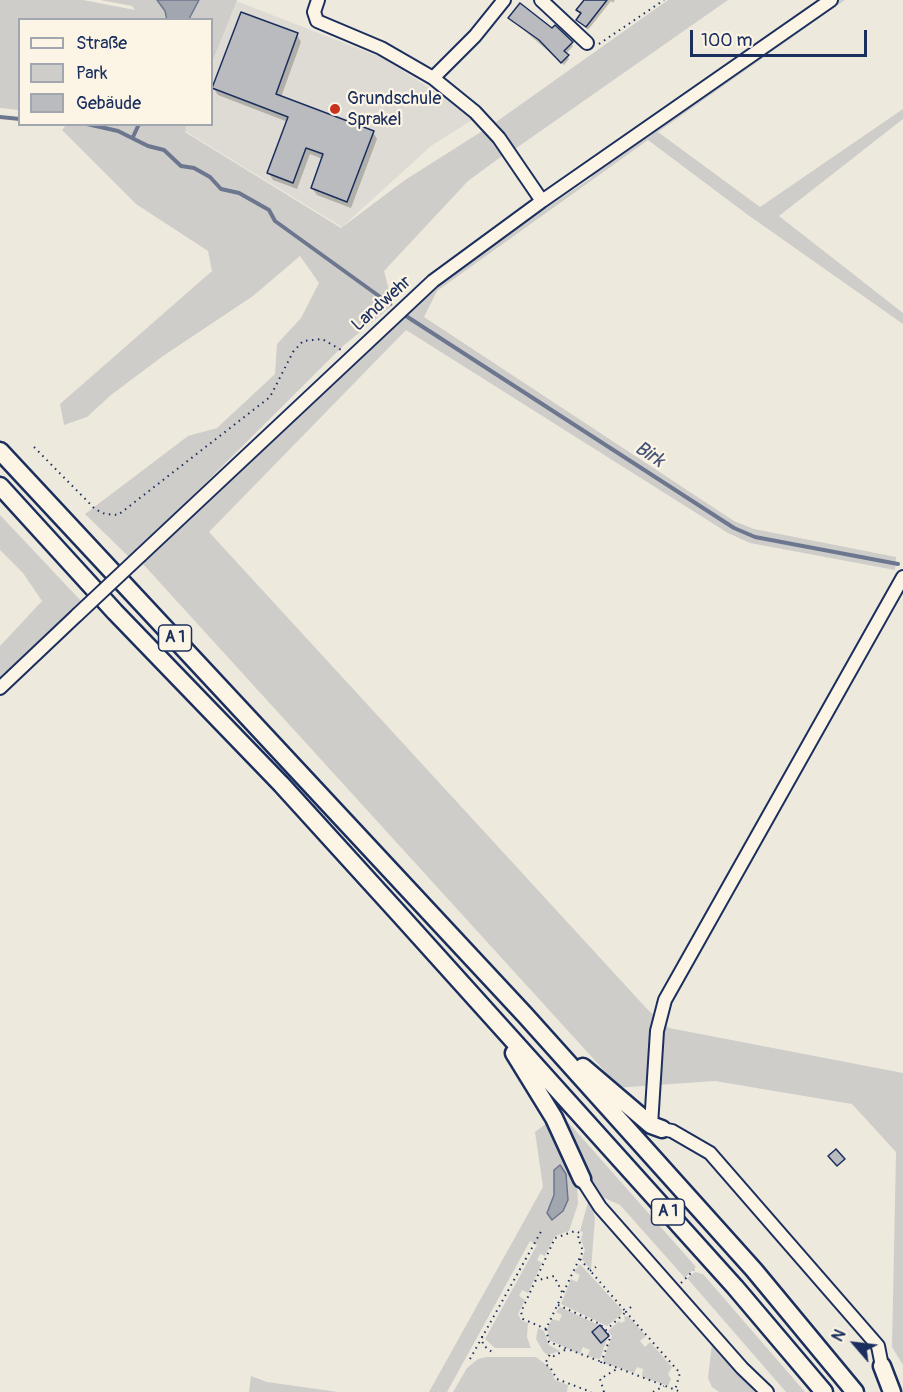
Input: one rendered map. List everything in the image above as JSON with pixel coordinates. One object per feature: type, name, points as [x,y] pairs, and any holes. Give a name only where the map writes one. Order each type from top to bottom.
[{"type":"highway","name":"A 1","points":[[0,451],[525,1015],[753,1270],[855,1392]]},
{"type":"highway","name":"A 1","points":[[0,486],[115,612],[281,784],[508,1035],[824,1392]]},
{"type":"highway","points":[[525,1015],[615,1096],[656,1127]]},
{"type":"highway","points":[[508,1035],[514,1053],[554,1118],[582,1179]]},
{"type":"highway","points":[[882,1366],[892,1392]]},
{"type":"street","points":[[318,0],[314,12],[317,21],[381,48],[433,78],[475,112],[500,138],[542,201]]},
{"type":"street","points":[[433,78],[475,36],[504,0]]},
{"type":"street","points":[[542,0],[589,46]]},
{"type":"street","name":"Landwehr","points":[[0,688],[433,281],[542,201],[831,0]]},
{"type":"street","points":[[882,1366],[878,1346],[710,1153],[672,1131],[656,1127],[657,1031],[668,993],[903,577]]},
{"type":"street","points":[[582,1179],[600,1207],[742,1368],[767,1392]]},
{"type":"path","points":[[589,46],[664,0]]},
{"type":"path","points":[[34,447],[95,509],[105,514],[118,515],[270,397],[293,352],[303,341],[314,338],[327,340],[350,357]]},
{"type":"path","points":[[470,1359],[543,1228]]},
{"type":"path","points":[[546,1329],[523,1319],[520,1314],[556,1237],[575,1231],[580,1233],[578,1238],[583,1251],[546,1329],[549,1342],[681,1392]]},
{"type":"path","points":[[580,1259],[680,1373],[675,1390]]},
{"type":"path","points":[[590,1271],[596,1267]]},
{"type":"path","points":[[674,1290],[694,1270]]},
{"type":"path","points":[[535,1281],[554,1276],[563,1294]]},
{"type":"path","points":[[558,1305],[606,1330],[610,1338],[601,1363]]},
{"type":"path","points":[[606,1330],[632,1307]]},
{"type":"path","points":[[482,1336],[483,1345],[492,1352]]},
{"type":"path","points":[[566,1350],[554,1356],[549,1354],[545,1364],[550,1367],[557,1379],[591,1392]]},
{"type":"path","points":[[604,1392],[600,1379],[617,1369]]},
{"type":"path","points":[[653,1392],[664,1386]]},
{"type":"shaded area","points":[[157,0],[199,0],[190,18],[167,18],[165,11]]},
{"type":"shaded area","name":"Grundschule Sprakel","points":[[236,1],[383,58],[445,98],[472,120],[431,146],[342,227],[185,131],[188,126],[213,126],[213,61]]},
{"type":"shaded area","points":[[560,1165],[566,1174],[568,1200],[563,1211],[552,1220],[547,1213],[554,1195],[554,1170]]},
{"type":"green space","points":[[0,0],[83,0],[135,10],[132,6],[100,0],[157,0],[165,11],[167,18],[18,18],[18,110],[0,108]]},
{"type":"green space","points":[[199,0],[237,0],[213,60],[213,18],[190,18]]},
{"type":"green space","points":[[668,0],[728,0],[515,149],[496,122]]},
{"type":"green space","points":[[837,0],[845,0],[658,132],[760,207],[903,109],[903,119],[779,216],[903,313],[903,324],[748,215],[648,140],[437,291],[424,317],[734,521],[754,529],[896,557],[895,570],[750,543],[728,533],[406,330],[209,532],[648,1010],[669,1028],[903,1073],[903,1365],[892,1347],[896,1152],[852,1104],[715,1081],[614,1088],[610,1077],[143,564],[153,550],[425,293],[527,215],[537,214],[591,178],[594,171]]},
{"type":"green space","points":[[65,126],[187,126],[185,132],[341,228],[405,180],[484,130],[502,156],[468,181],[384,271],[393,305],[343,346],[130,558],[85,514],[188,436],[217,428],[275,374],[277,344],[301,318],[319,283],[300,256],[253,296],[163,356],[111,395],[87,417],[64,425],[60,404],[212,271],[208,251],[136,204],[62,130]]},
{"type":"green space","points":[[0,515],[82,602],[0,677],[0,646],[42,601],[23,573],[0,550]]},
{"type":"green space","points":[[560,1113],[696,1267],[685,1278],[620,1205],[598,1195],[593,1189]]},
{"type":"green space","points":[[551,1120],[577,1184],[578,1204],[569,1231],[555,1236],[545,1256],[540,1254],[537,1260],[542,1263],[528,1293],[522,1290],[519,1296],[525,1300],[518,1314],[521,1320],[528,1323],[527,1337],[531,1348],[495,1348],[485,1339],[537,1245],[530,1241],[447,1392],[429,1392],[543,1187],[535,1132]]},
{"type":"green space","points":[[588,1202],[592,1206],[595,1218],[591,1270],[582,1259],[585,1250],[581,1240],[583,1232],[580,1231]]},
{"type":"green space","points":[[580,1264],[622,1310],[622,1314],[607,1326],[561,1304],[571,1279],[577,1282],[580,1275],[574,1272]]},
{"type":"green space","points":[[695,1272],[703,1274],[805,1392],[786,1392],[687,1278]]},
{"type":"green space","points":[[560,1307],[599,1325],[592,1333],[601,1343],[608,1336],[600,1359],[587,1356],[590,1350],[583,1347],[580,1354],[549,1340],[547,1329],[552,1319],[559,1321],[562,1315],[556,1312]]},
{"type":"green space","points":[[624,1316],[629,1317],[646,1336],[640,1341],[645,1347],[650,1342],[672,1367],[668,1374],[671,1379],[668,1386],[642,1377],[643,1369],[637,1367],[634,1373],[604,1363],[603,1360],[612,1336],[608,1331],[619,1321],[621,1323],[625,1321]]},
{"type":"green space","points":[[538,1328],[544,1331],[549,1345],[560,1351],[547,1355],[543,1351],[536,1339]]},
{"type":"green space","points":[[712,1344],[760,1392],[719,1392],[712,1387],[708,1378]]},
{"type":"green space","points":[[536,1357],[549,1367],[555,1380],[568,1385],[567,1392],[453,1392],[467,1368],[478,1359]]},
{"type":"green space","points":[[251,1376],[267,1382],[338,1392],[249,1392]]},
{"type":"building","points":[[584,0],[607,0],[586,27],[576,20],[581,13],[576,10]]},
{"type":"building","points":[[520,3],[552,28],[555,25],[573,42],[564,51],[569,55],[561,63],[539,40],[508,18]]},
{"type":"building","points":[[241,12],[298,33],[276,94],[374,131],[347,202],[311,188],[323,154],[306,148],[293,183],[267,173],[288,117],[213,88]]},
{"type":"building","points":[[836,1149],[845,1159],[837,1166],[828,1156]]},
{"type":"building","points":[[600,1325],[609,1336],[601,1343],[592,1332]]},
{"type":"waterway","name":"Birk","points":[[0,117],[18,119]]},
{"type":"waterway","name":"Birk","points":[[96,126],[118,131],[148,146],[164,150],[181,166],[194,168],[210,177],[221,189],[239,193],[269,210],[275,221],[390,304]]},
{"type":"waterway","points":[[133,137],[138,126]]},
{"type":"waterway","name":"Birk","points":[[406,316],[734,528],[755,537],[898,564]]},
{"type":"place","name":"Grundschule Sprakel","points":[[335,109]]}]
